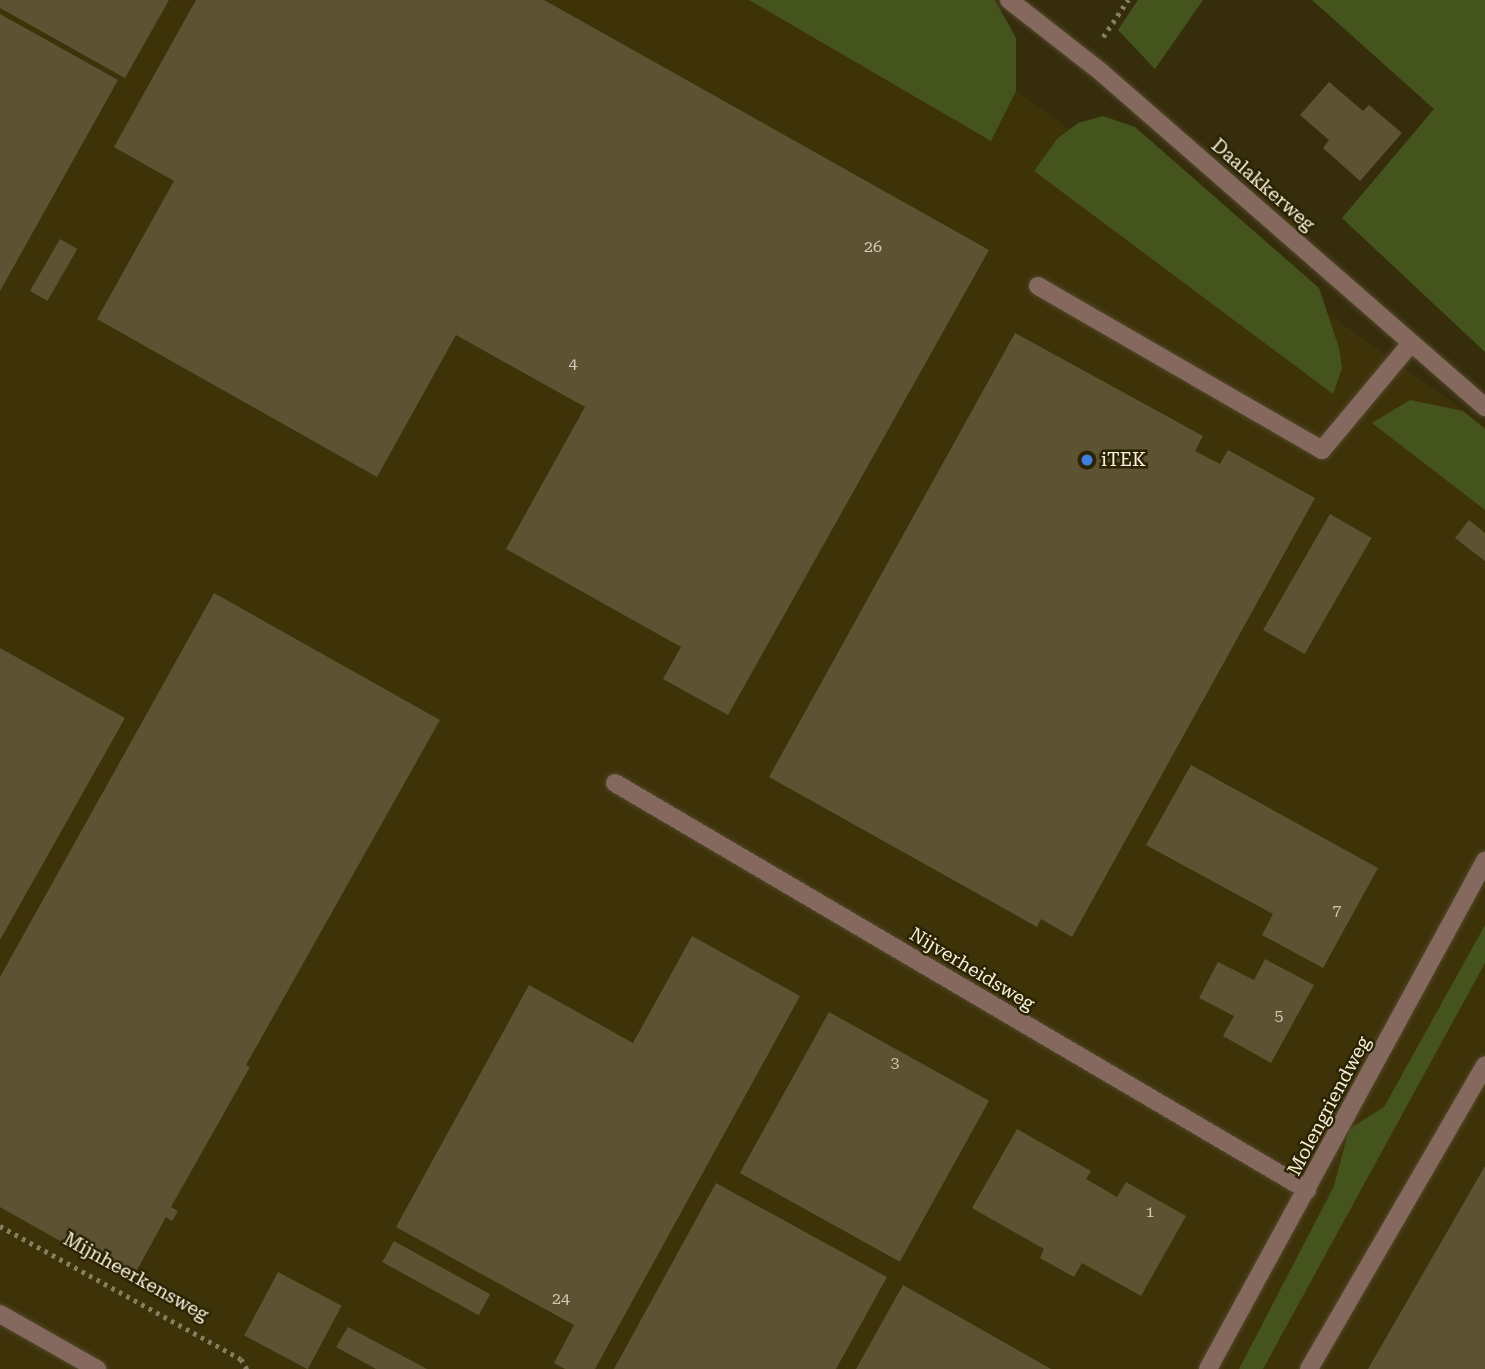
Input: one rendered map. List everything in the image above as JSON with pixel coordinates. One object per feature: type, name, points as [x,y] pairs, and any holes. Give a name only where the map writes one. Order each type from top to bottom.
[{"type":"street","name":"Daalakkerweg","points":[[1009,0],[1087,61],[1485,407]]},
{"type":"street","points":[[1038,286],[1322,450],[1411,343]]},
{"type":"street","name":"Nijverheidsweg","points":[[615,783],[1307,1191]]},
{"type":"street","name":"Molengriendweg","points":[[1208,1369],[1485,861]]},
{"type":"street","points":[[1309,1369],[1485,1065]]},
{"type":"street","points":[[0,1314],[97,1369]]},
{"type":"path","points":[[1087,61],[1128,0]]},
{"type":"path","name":"Mijnheerkensweg","points":[[0,1226],[241,1359],[247,1369]]},
{"type":"shaded area","points":[[0,0],[889,0],[1485,426],[1485,1369],[0,1369]]},
{"type":"green space","points":[[749,0],[995,0],[1016,38],[1016,91],[991,141]]},
{"type":"green space","points":[[1138,0],[1203,0],[1155,69],[1118,30]]},
{"type":"green space","points":[[1312,0],[1485,0],[1485,352],[1342,218],[1434,109]]},
{"type":"green space","points":[[1103,116],[1135,127],[1319,288],[1339,348],[1342,368],[1333,394],[1034,171],[1057,139],[1078,123]]},
{"type":"green space","points":[[1410,400],[1463,411],[1485,429],[1485,510],[1372,423]]},
{"type":"green space","points":[[1485,925],[1485,963],[1263,1369],[1239,1369],[1334,1186],[1349,1129],[1384,1107]]},
{"type":"building","points":[[0,0],[169,0],[125,78],[0,8]]},
{"type":"building","points":[[196,0],[544,0],[989,250],[728,715],[663,679],[681,647],[506,549],[585,407],[456,335],[377,477],[97,319],[174,181],[114,147]]},
{"type":"building","points":[[0,14],[118,80],[0,291]]},
{"type":"building","points":[[1329,82],[1363,111],[1369,105],[1402,133],[1360,181],[1323,148],[1329,140],[1300,115]]},
{"type":"building","points":[[60,239],[77,249],[47,301],[30,291]]},
{"type":"building","points":[[1015,333],[1203,436],[1195,451],[1220,464],[1228,450],[1315,498],[1072,937],[1041,919],[1037,927],[769,777]]},
{"type":"building","points":[[1330,514],[1372,538],[1305,654],[1263,630]]},
{"type":"building","points":[[1469,520],[1485,533],[1485,561],[1455,538]]},
{"type":"building","points":[[214,593],[440,720],[246,1065],[250,1067],[171,1207],[178,1211],[172,1221],[166,1217],[131,1281],[0,1207],[0,977]]},
{"type":"building","points":[[0,648],[125,718],[0,940]]},
{"type":"building","points":[[1191,765],[1378,868],[1323,968],[1262,935],[1273,914],[1146,845]]},
{"type":"building","points":[[692,936],[800,996],[595,1369],[565,1369],[554,1363],[574,1325],[396,1227],[529,985],[633,1043]]},
{"type":"building","points":[[1265,959],[1314,985],[1271,1063],[1223,1036],[1234,1016],[1199,998],[1218,962],[1254,980]]},
{"type":"building","points":[[829,1012],[989,1101],[900,1262],[740,1173]]},
{"type":"building","points":[[1017,1129],[1091,1171],[1086,1179],[1117,1197],[1126,1182],[1186,1216],[1141,1296],[1082,1263],[1074,1277],[1040,1258],[1044,1249],[972,1208]]},
{"type":"building","points":[[1485,1166],[1485,1369],[1368,1369]]},
{"type":"building","points":[[716,1183],[887,1277],[836,1369],[614,1369]]},
{"type":"building","points":[[394,1241],[490,1294],[479,1315],[382,1262]]},
{"type":"building","points":[[278,1272],[342,1306],[308,1369],[244,1336]]},
{"type":"building","points":[[903,1285],[1051,1369],[856,1369]]},
{"type":"building","points":[[348,1327],[427,1369],[376,1369],[336,1347]]},
{"type":"place","name":"iTEK","points":[[1087,460]]}]
